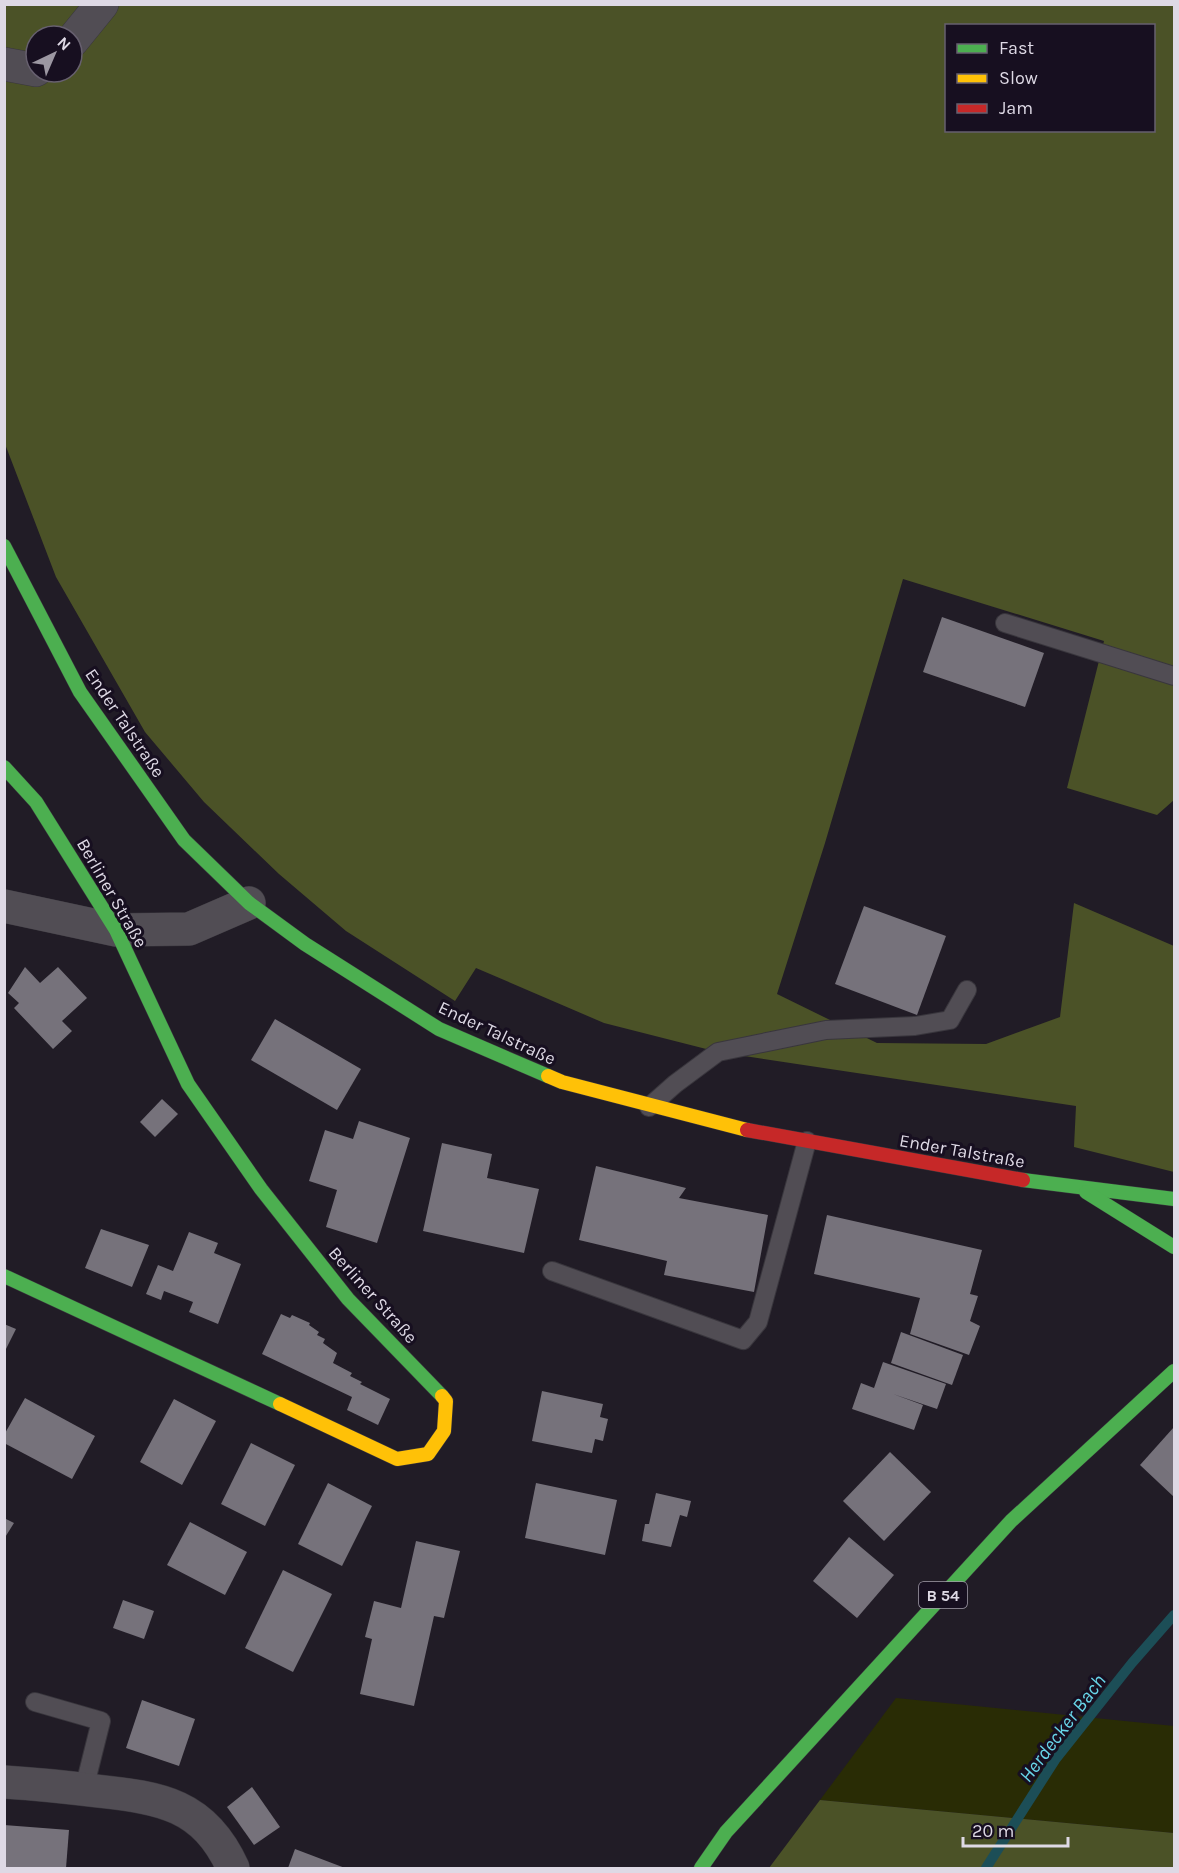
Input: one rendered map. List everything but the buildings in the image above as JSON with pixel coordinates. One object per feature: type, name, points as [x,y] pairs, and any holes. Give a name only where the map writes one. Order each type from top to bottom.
[{"type":"main road","name":"Ender Talstraße","points":[[4,546],[80,692],[184,840],[249,903],[305,944],[439,1029],[562,1082],[729,1127],[1082,1189],[1174,1199]]},
{"type":"main road","name":"Berliner Straße","points":[[4,767],[36,802],[116,930],[188,1084],[261,1189],[348,1299],[446,1401],[444,1431],[428,1454],[397,1459],[4,1276]]},
{"type":"main road","name":"Ender Talstraße","points":[[1082,1189],[1174,1247]]},
{"type":"main road","name":"B 54","points":[[702,1869],[726,1832],[1011,1521],[1174,1371]]},
{"type":"street","points":[[84,26],[102,4]]},
{"type":"street","points":[[4,64],[24,68]]},
{"type":"street","points":[[4,906],[116,930],[189,929],[249,903]]},
{"type":"street","points":[[4,1782],[152,1797],[194,1817],[209,1830],[223,1845],[233,1869]]},
{"type":"lane","points":[[1005,623],[1174,676]]},
{"type":"lane","points":[[649,1107],[675,1084],[718,1053],[826,1029],[915,1026],[950,1020],[967,990]]},
{"type":"lane","points":[[552,1271],[743,1340],[758,1322],[807,1141]]},
{"type":"lane","points":[[35,1702],[100,1722],[84,1789]]},
{"type":"green space","points":[[5,5],[1174,5],[1174,800],[1157,815],[1067,788],[1104,641],[903,579],[825,843],[777,994],[877,1043],[986,1044],[1060,1017],[1074,903],[1174,946],[1174,1172],[1074,1147],[1076,1106],[718,1052],[604,1023],[476,968],[455,1001],[346,931],[279,874],[204,802],[145,732],[56,577],[5,444]]},
{"type":"green space","points":[[896,1698],[1174,1726],[1174,1833],[820,1800]]},
{"type":"green space","points":[[820,1800],[1174,1833],[1174,1868],[769,1868]]},
{"type":"waterway","name":"Herdecker Bach","points":[[986,1868],[1055,1760],[1132,1663],[1174,1615]]},
{"type":"traffic: fast","points":[[4,546],[80,692],[184,840],[249,903],[305,944],[439,1029],[548,1076]]},
{"type":"traffic: fast","points":[[4,767],[36,802],[116,930],[188,1084],[261,1189],[348,1299],[442,1396]]},
{"type":"traffic: fast","points":[[1023,1180],[1174,1199]]},
{"type":"traffic: fast","points":[[1086,1192],[1174,1247]]},
{"type":"traffic: fast","points":[[4,1276],[280,1404]]},
{"type":"traffic: fast","points":[[701,1868],[726,1832],[1011,1521],[1174,1371]]},
{"type":"traffic: slow","points":[[548,1076],[562,1082],[747,1130]]},
{"type":"traffic: slow","points":[[280,1404],[397,1459],[428,1454],[444,1431],[446,1401],[442,1396]]},
{"type":"traffic: jam","points":[[747,1130],[1023,1180]]}]
